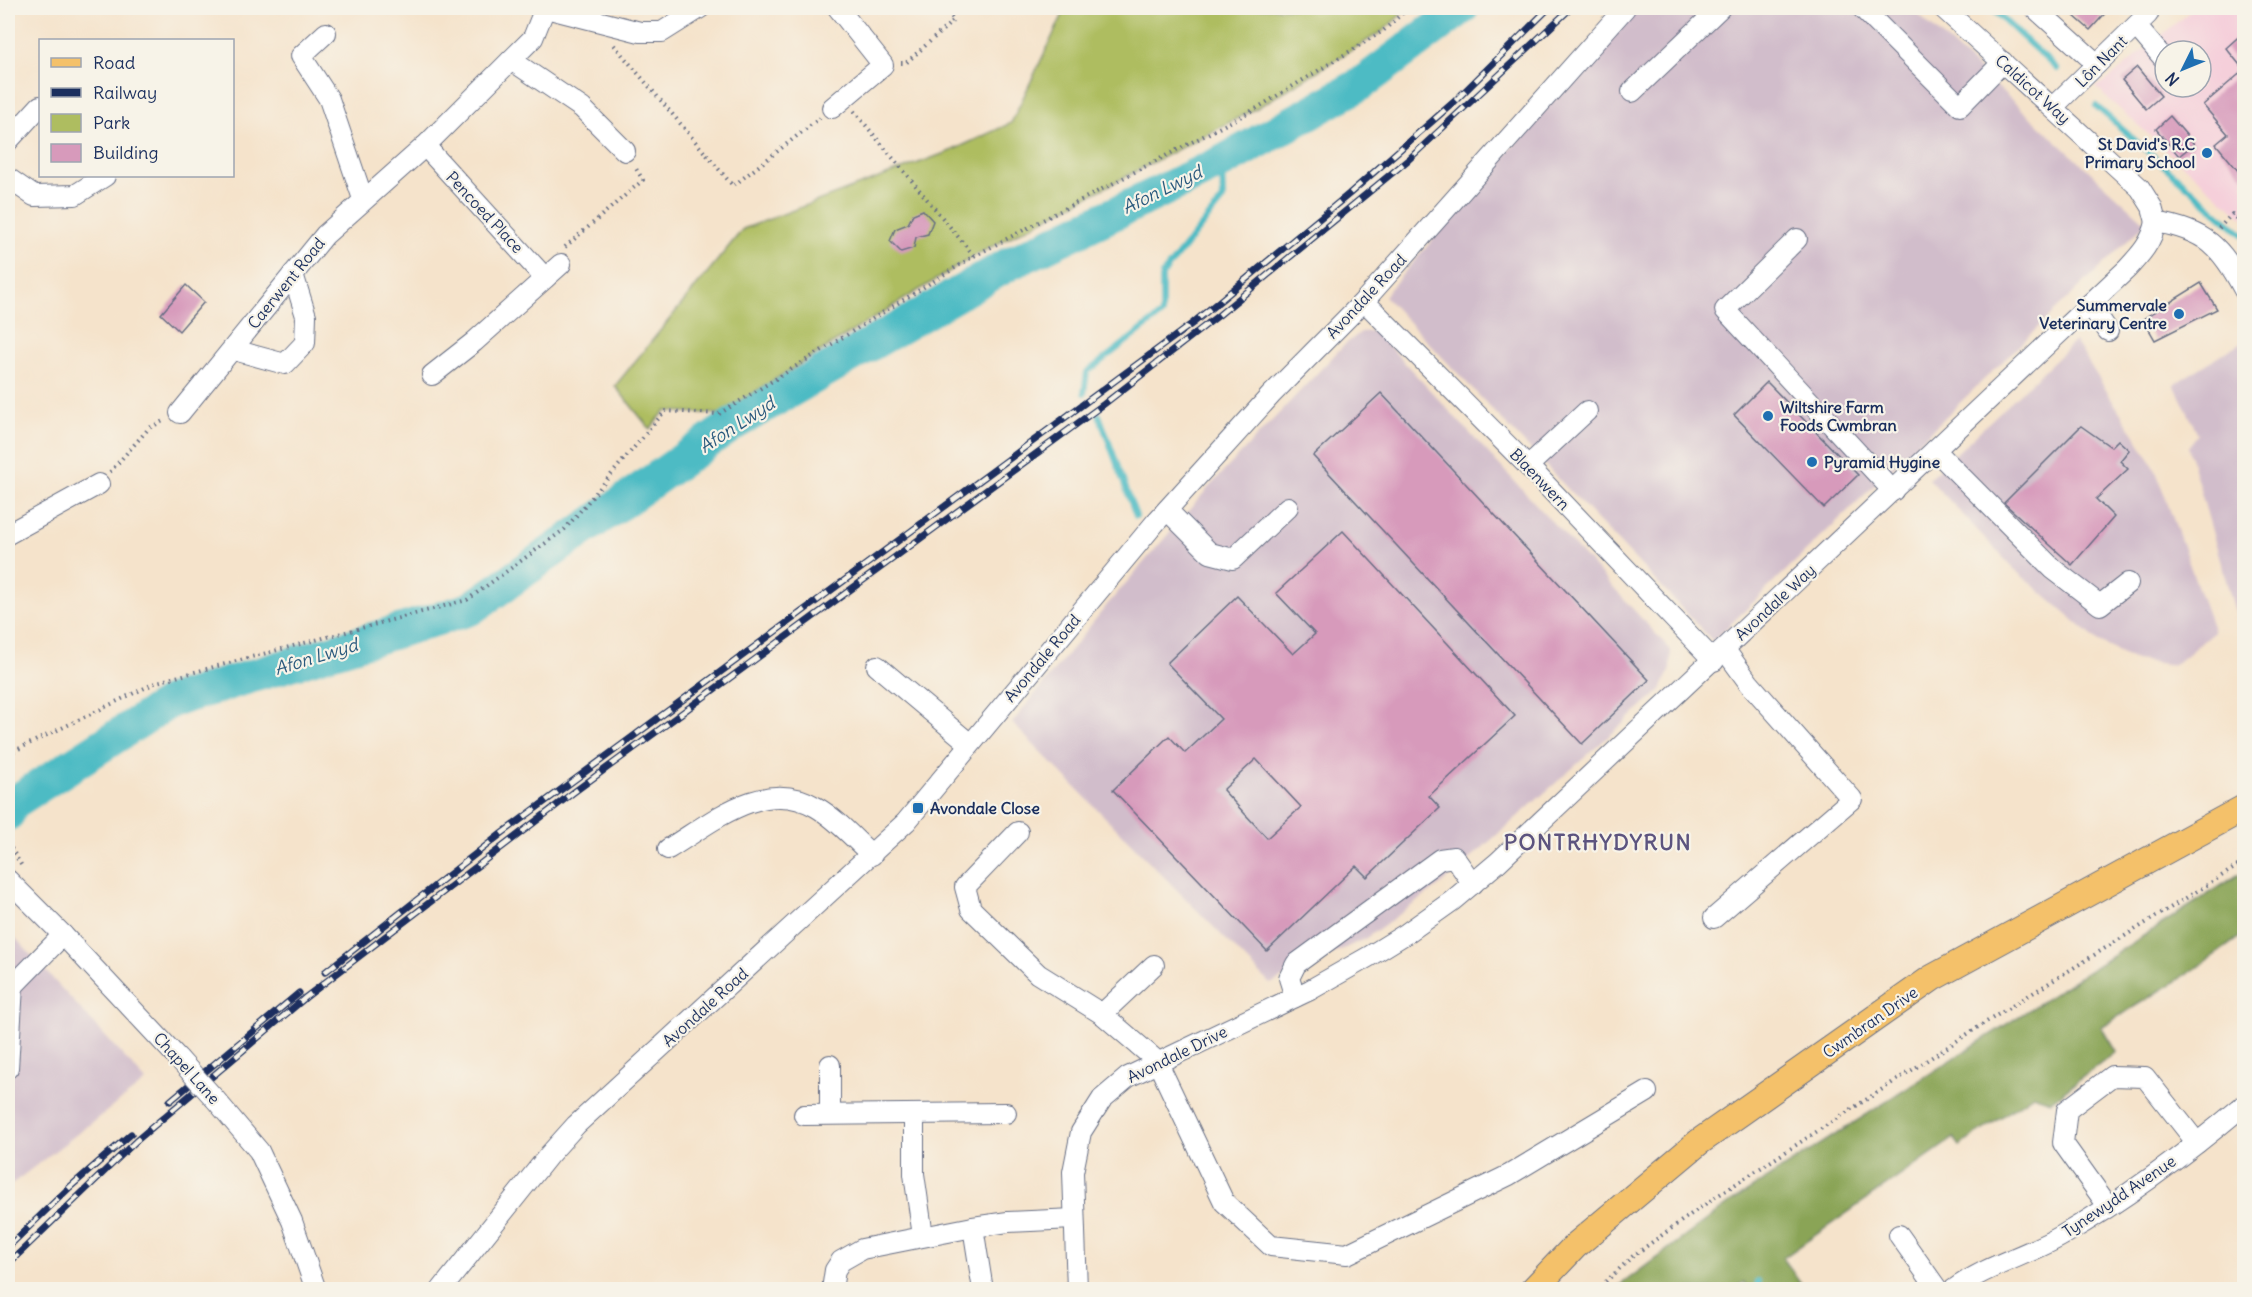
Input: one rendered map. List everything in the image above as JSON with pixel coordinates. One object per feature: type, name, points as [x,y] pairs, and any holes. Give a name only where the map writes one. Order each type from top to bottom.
[{"type":"main road","name":"Cwmbran Drive","points":[[1533,1290],[1575,1246],[1699,1142],[1932,978],[2244,808]]},
{"type":"street","points":[[546,8],[640,32],[662,32],[700,8]]},
{"type":"street","name":"Caerwent Road","points":[[180,413],[234,350],[325,235],[424,146],[534,38],[546,8]]},
{"type":"street","points":[[838,8],[883,64],[838,103]]},
{"type":"street","name":"Avondale Road","points":[[441,1290],[549,1155],[576,1125],[872,855],[918,808],[1167,510],[1271,395],[1364,301],[1625,8]]},
{"type":"street","points":[[1632,92],[1720,8]]},
{"type":"street","points":[[1862,8],[1960,106],[2003,62]]},
{"type":"street","name":"Caldicot Way","points":[[1943,8],[2140,188],[2152,207],[2156,222]]},
{"type":"street","points":[[2035,8],[2097,64]]},
{"type":"street","name":"Lôn Nant","points":[[2053,107],[2142,20],[2153,39]]},
{"type":"street","points":[[326,33],[301,56],[329,99],[363,199]]},
{"type":"street","points":[[511,60],[582,108],[625,151]]},
{"type":"street","points":[[8,141],[39,107]]},
{"type":"street","name":"Pencoed Place","points":[[424,146],[545,278]]},
{"type":"street","points":[[8,178],[34,196],[75,195],[103,177]]},
{"type":"street","points":[[2156,222],[2193,231],[2206,238],[2221,251],[2244,290]]},
{"type":"street","name":"Avondale Way","points":[[1368,957],[1407,933],[1473,884],[1719,655],[2143,252],[2154,235],[2156,222]]},
{"type":"street","points":[[1797,239],[1725,310],[1893,491]]},
{"type":"street","points":[[432,375],[474,342],[561,264]]},
{"type":"street","points":[[234,350],[285,364],[305,343],[306,316],[293,274]]},
{"type":"street","name":"Blaenwern","points":[[1364,301],[1749,683],[1852,799],[1714,918]]},
{"type":"street","points":[[2090,304],[2108,331]]},
{"type":"street","points":[[1528,466],[1587,411]]},
{"type":"street","points":[[1935,450],[2012,529],[2084,595],[2100,605],[2128,583]]},
{"type":"street","points":[[8,534],[99,484]]},
{"type":"street","points":[[1167,510],[1210,553],[1233,559],[1288,507]]},
{"type":"street","points":[[877,666],[970,744]]},
{"type":"street","points":[[668,849],[746,803],[775,795],[797,798],[815,806],[872,855]]},
{"type":"street","points":[[1018,831],[965,887],[972,909],[1038,974],[1102,1014],[1157,1061],[1224,1202],[1271,1246],[1347,1254],[1509,1175],[1647,1092]]},
{"type":"street","points":[[1295,997],[1289,978],[1296,964],[1440,858],[1454,857],[1473,884]]},
{"type":"street","name":"Chapel Lane","points":[[8,880],[179,1059],[259,1151],[292,1221],[316,1290]]},
{"type":"street","points":[[8,1068],[13,986],[63,935]]},
{"type":"street","name":"Avondale Drive","points":[[1077,1290],[1073,1172],[1081,1132],[1102,1099],[1128,1077],[1157,1061],[1295,997],[1368,957]]},
{"type":"street","points":[[1102,1014],[1154,965]]},
{"type":"street","points":[[830,1065],[830,1114]]},
{"type":"street","points":[[2109,1206],[2063,1143],[2067,1110],[2112,1076],[2145,1077],[2197,1143]]},
{"type":"street","name":"Tynewydd Avenue","points":[[1953,1290],[1973,1275],[2061,1236],[2109,1206],[2197,1143],[2244,1104]]},
{"type":"street","points":[[804,1115],[1006,1113]]},
{"type":"street","points":[[914,1114],[914,1174],[923,1236]]},
{"type":"street","points":[[832,1290],[835,1270],[850,1254],[923,1236],[973,1227],[1008,1222],[1074,1220]]},
{"type":"street","points":[[973,1227],[982,1290]]},
{"type":"street","points":[[1899,1235],[1938,1290]]},
{"type":"path","points":[[883,64],[906,63],[954,20],[944,8]]},
{"type":"path","points":[[8,754],[157,682],[467,600],[566,529],[665,411],[718,414],[974,256],[1257,108],[1383,31],[1403,10],[1408,8]]},
{"type":"path","points":[[594,20],[733,186],[838,103],[974,256]]},
{"type":"path","points":[[561,264],[564,248],[643,180],[625,151]]},
{"type":"path","points":[[2218,229],[2232,214],[2244,226]]},
{"type":"path","points":[[99,484],[149,428],[180,413]]},
{"type":"path","points":[[8,843],[17,856]]},
{"type":"path","points":[[1597,1290],[1633,1256],[1708,1202],[1983,1024],[2244,862]]},
{"type":"shaded area","points":[[1633,8],[1911,8],[2146,223],[1713,641],[1384,296]]},
{"type":"shaded area","name":"St David's R.C Primary School","points":[[2194,8],[2244,8],[2244,219],[2095,87],[2109,79],[2153,42],[2153,99],[2213,99],[2213,39],[2157,39]]},
{"type":"shaded area","points":[[1375,331],[1671,650],[1670,669],[1661,690],[1439,886],[1366,938],[1270,984],[1012,723],[1107,605],[1209,487],[1342,347],[1361,332]]},
{"type":"shaded area","points":[[2075,341],[2154,466],[2214,632],[2174,665],[2135,660],[2099,642],[2015,570],[1929,479]]},
{"type":"shaded area","points":[[2244,341],[2244,629],[2234,608],[2188,447],[2198,434],[2174,384]]},
{"type":"shaded area","points":[[10,932],[146,1081],[8,1187],[8,941]]},
{"type":"green space","points":[[1066,8],[1403,8],[1404,12],[1383,31],[1257,108],[974,256],[719,414],[665,411],[650,429],[615,386],[743,229],[953,150],[1011,123]]},
{"type":"green space","points":[[2244,871],[2244,934],[2189,973],[2101,1027],[2116,1052],[2051,1101],[2033,1095],[1960,1146],[1954,1138],[1783,1258],[1805,1289],[1749,1289],[1744,1282],[1734,1289],[1615,1289],[1731,1202]]},
{"type":"building","points":[[2065,8],[2110,8],[2090,30]]},
{"type":"building","points":[[2244,32],[2244,70],[2226,48]]},
{"type":"building","points":[[2137,67],[2153,86],[2153,99],[2158,99],[2146,109],[2122,80]]},
{"type":"building","points":[[2244,70],[2244,178],[2216,144],[2228,134],[2203,105],[2213,99],[2213,96]]},
{"type":"building","points":[[2170,116],[2194,144],[2179,156],[2156,129]]},
{"type":"building","points":[[923,210],[933,221],[928,234],[916,237],[914,248],[901,252],[890,241],[895,229],[908,224],[913,214]]},
{"type":"building","name":"Summervale Veterinary Centre","points":[[2201,283],[2217,309],[2155,340],[2143,319]]},
{"type":"building","points":[[186,285],[204,302],[179,331],[161,314]]},
{"type":"building","name":"Pyramid Hygine","points":[[1767,382],[1858,475],[1824,508],[1734,415]]},
{"type":"building","points":[[1381,393],[1649,680],[1582,744],[1313,456]]},
{"type":"building","points":[[2081,426],[2111,447],[2118,440],[2129,450],[2120,461],[2128,469],[2096,499],[2114,517],[2072,565],[2004,503]]},
{"type":"building","points":[[1343,531],[1515,716],[1429,796],[1440,808],[1367,877],[1356,866],[1267,951],[1113,790],[1169,736],[1185,753],[1221,719],[1167,663],[1237,596],[1293,654],[1315,634],[1276,593]],"holes":[[[1256,759],[1301,807],[1267,838],[1223,790]]]},
{"type":"waterway","name":"Afon Lwyd","points":[[8,814],[10,805],[171,701],[470,609],[735,423],[1009,264],[1222,162],[1361,84],[1462,8]]},
{"type":"waterway","points":[[1991,8],[2057,69]]},
{"type":"waterway","points":[[2096,106],[2244,236]]},
{"type":"waterway","points":[[1084,393],[1087,372],[1162,314],[1162,275],[1223,199],[1222,162]]},
{"type":"waterway","points":[[1099,415],[1136,516]]},
{"type":"waterway","points":[[1757,1290],[1758,1281]]},
{"type":"railway","points":[[325,972],[501,834],[1193,323],[1349,194],[1454,102],[1549,8]]},
{"type":"railway","points":[[8,1264],[136,1141],[306,997],[574,792],[1104,404],[1219,315],[1408,160],[1571,8]]},
{"type":"railway","points":[[170,1101],[299,993]]},
{"type":"railway","points":[[8,1247],[70,1187],[131,1134]]},
{"type":"place","name":"St David's R.C Primary School","points":[[2207,153]]},
{"type":"place","name":"Summervale Veterinary Centre","points":[[2179,314]]},
{"type":"place","name":"Wiltshire Farm Foods Cwmbran","points":[[1768,416]]},
{"type":"place","name":"Pyramid Hygine","points":[[1812,462]]},
{"type":"place","name":"Avondale Close","points":[[918,808]]},
{"type":"district","name":"PONTRHYDYRUN","points":[[1598,842]]}]
